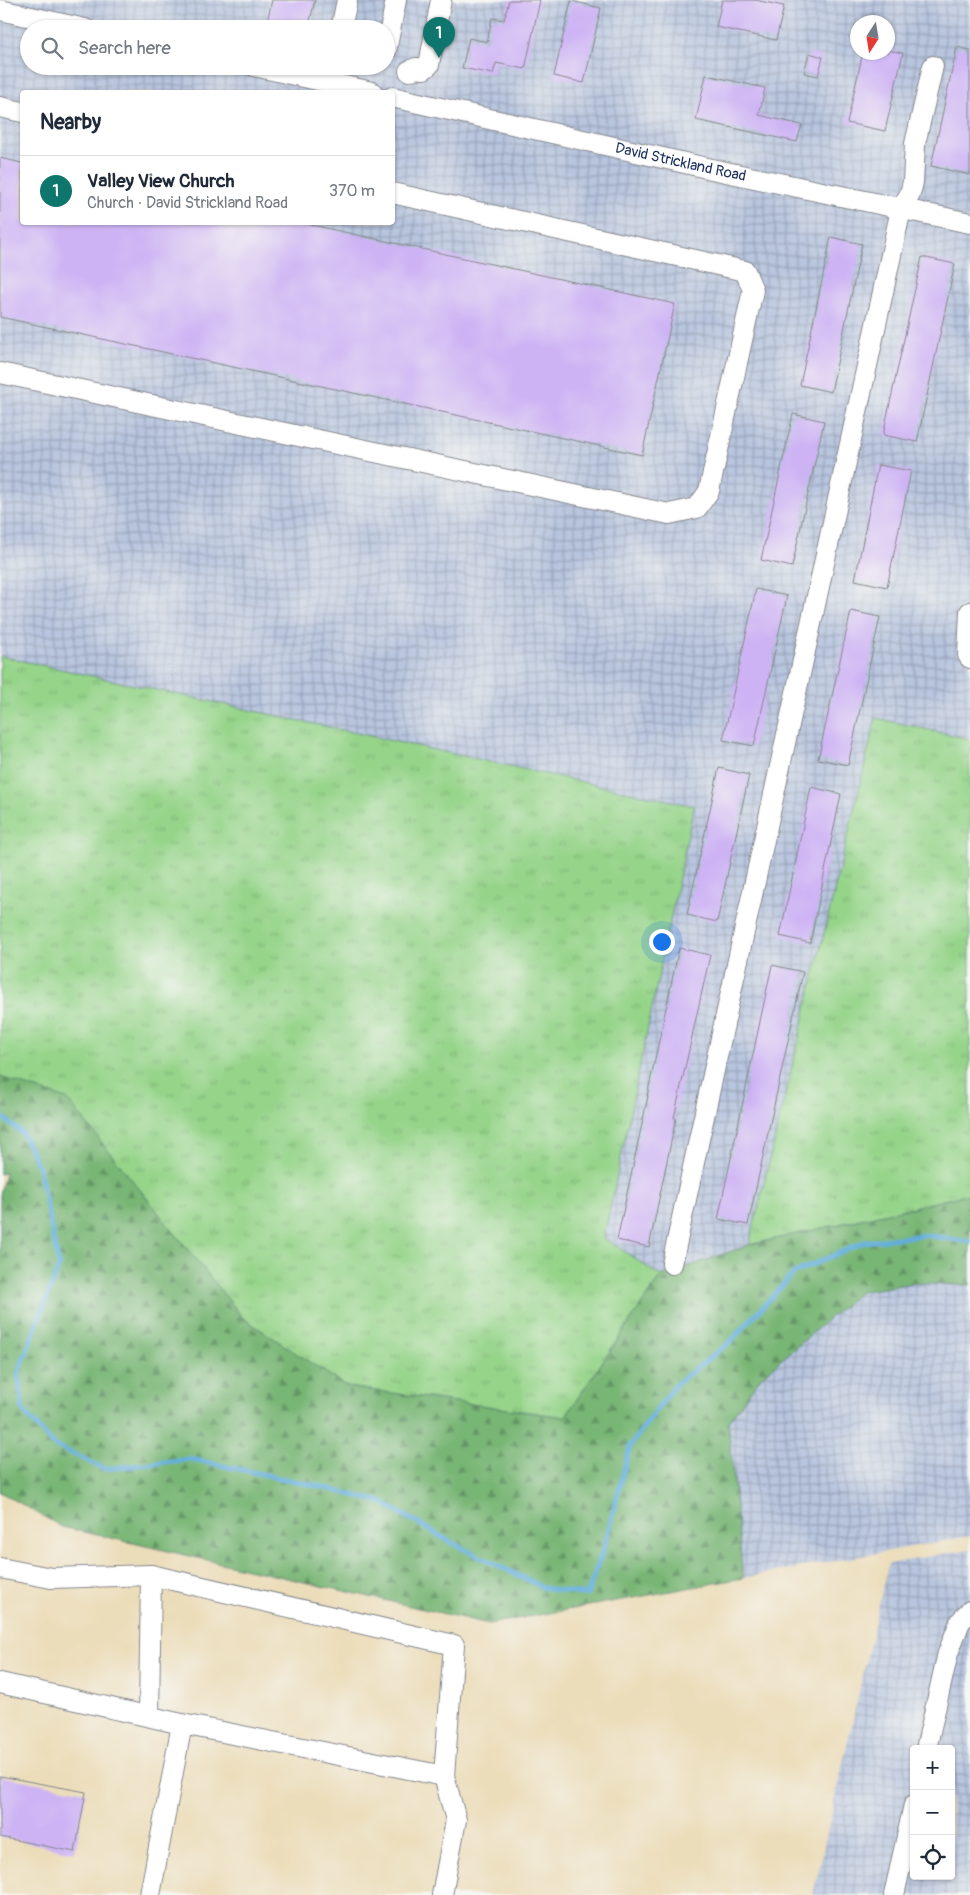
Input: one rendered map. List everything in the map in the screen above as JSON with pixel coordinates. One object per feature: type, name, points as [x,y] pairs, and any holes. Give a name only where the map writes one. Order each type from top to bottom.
[{"type":"street","points":[[343,20],[347,0]]},
{"type":"street","points":[[392,20],[396,0]]},
{"type":"street","points":[[398,98],[410,71],[416,68],[424,69],[429,65],[441,0]]},
{"type":"street","points":[[0,10],[45,20]]},
{"type":"street","points":[[395,64],[405,67],[410,71]]},
{"type":"street","points":[[672,1264],[902,209],[910,194],[913,182],[915,144],[933,66]]},
{"type":"street","points":[[332,75],[367,90]]},
{"type":"street","name":"David Strickland Road","points":[[398,98],[707,168],[970,223]]},
{"type":"street","points":[[0,107],[20,112]]},
{"type":"street","points":[[0,373],[668,514],[697,508],[709,491],[753,290],[745,271],[395,194]]},
{"type":"street","points":[[970,612],[968,655],[970,658]]},
{"type":"street","points":[[0,1568],[51,1578],[151,1575],[454,1645],[444,1776],[456,1820],[442,1895]]},
{"type":"street","points":[[149,1716],[151,1575]]},
{"type":"street","points":[[927,1745],[948,1653],[960,1622],[970,1612]]},
{"type":"street","points":[[0,1683],[182,1724],[444,1776]]},
{"type":"street","points":[[150,1895],[182,1724]]},
{"type":"street","points":[[894,1895],[910,1823]]},
{"type":"shaded area","points":[[0,0],[970,0],[970,739],[876,718],[749,1245],[661,1276],[604,1238],[694,806],[0,656]]},
{"type":"shaded area","points":[[912,1283],[970,1285],[970,1536],[743,1578],[728,1422],[761,1377],[860,1292]]},
{"type":"shaded area","points":[[970,1549],[970,1895],[813,1895],[888,1564]]},
{"type":"green space","points":[[0,656],[694,806],[604,1238],[661,1276],[565,1417],[347,1387],[243,1318],[67,1100],[0,1077]]},
{"type":"green space","points":[[876,718],[970,739],[970,1194],[749,1245]]},
{"type":"green space","points":[[0,1077],[67,1099],[243,1318],[347,1387],[565,1417],[661,1276],[749,1245],[970,1194],[970,1285],[912,1283],[860,1292],[761,1377],[728,1422],[743,1578],[489,1624],[62,1527],[0,1492],[0,1195],[5,1173],[0,1174]]},
{"type":"building","points":[[272,0],[315,0],[310,20],[267,20]]},
{"type":"building","points":[[509,0],[540,0],[525,69],[496,63],[493,74],[462,68],[469,38],[487,42],[492,18],[504,20]]},
{"type":"building","points":[[722,0],[755,0],[784,6],[776,40],[716,27]]},
{"type":"building","points":[[571,1],[601,8],[584,83],[554,76]]},
{"type":"building","points":[[957,47],[970,50],[970,175],[931,166]]},
{"type":"building","points":[[895,51],[903,53],[885,131],[847,123],[861,60],[895,60]]},
{"type":"building","points":[[809,53],[823,57],[818,76],[804,73]]},
{"type":"building","points":[[706,75],[765,88],[759,115],[802,125],[797,142],[696,120]]},
{"type":"building","points":[[0,158],[20,163],[20,225],[312,225],[675,304],[642,455],[0,317]]},
{"type":"building","points":[[831,237],[862,244],[831,392],[800,385]]},
{"type":"building","points":[[922,257],[955,264],[917,442],[883,435]]},
{"type":"building","points":[[793,414],[824,421],[792,567],[761,560]]},
{"type":"building","points":[[878,465],[911,471],[887,587],[855,580]]},
{"type":"building","points":[[756,589],[787,596],[754,746],[723,740]]},
{"type":"building","points":[[851,611],[880,617],[848,765],[818,759]]},
{"type":"building","points":[[719,768],[749,775],[717,922],[687,915]]},
{"type":"building","points":[[811,787],[841,794],[810,943],[780,936]]},
{"type":"building","points":[[679,948],[710,955],[674,1118],[676,1118],[649,1247],[617,1240]]},
{"type":"building","points":[[772,965],[803,972],[748,1225],[718,1219]]},
{"type":"building","points":[[0,1776],[86,1792],[75,1852],[0,1837]]},
{"type":"waterway","points":[[0,1115],[23,1134],[39,1168],[59,1266],[18,1374],[23,1411],[54,1445],[105,1469],[191,1459],[318,1486],[381,1502],[452,1543],[544,1588],[587,1595],[604,1547],[630,1446],[676,1384],[729,1343],[794,1273],[864,1242],[925,1235],[970,1242]]},
{"type":"place","name":"Valley View Church","points":[[439,58]]}]
